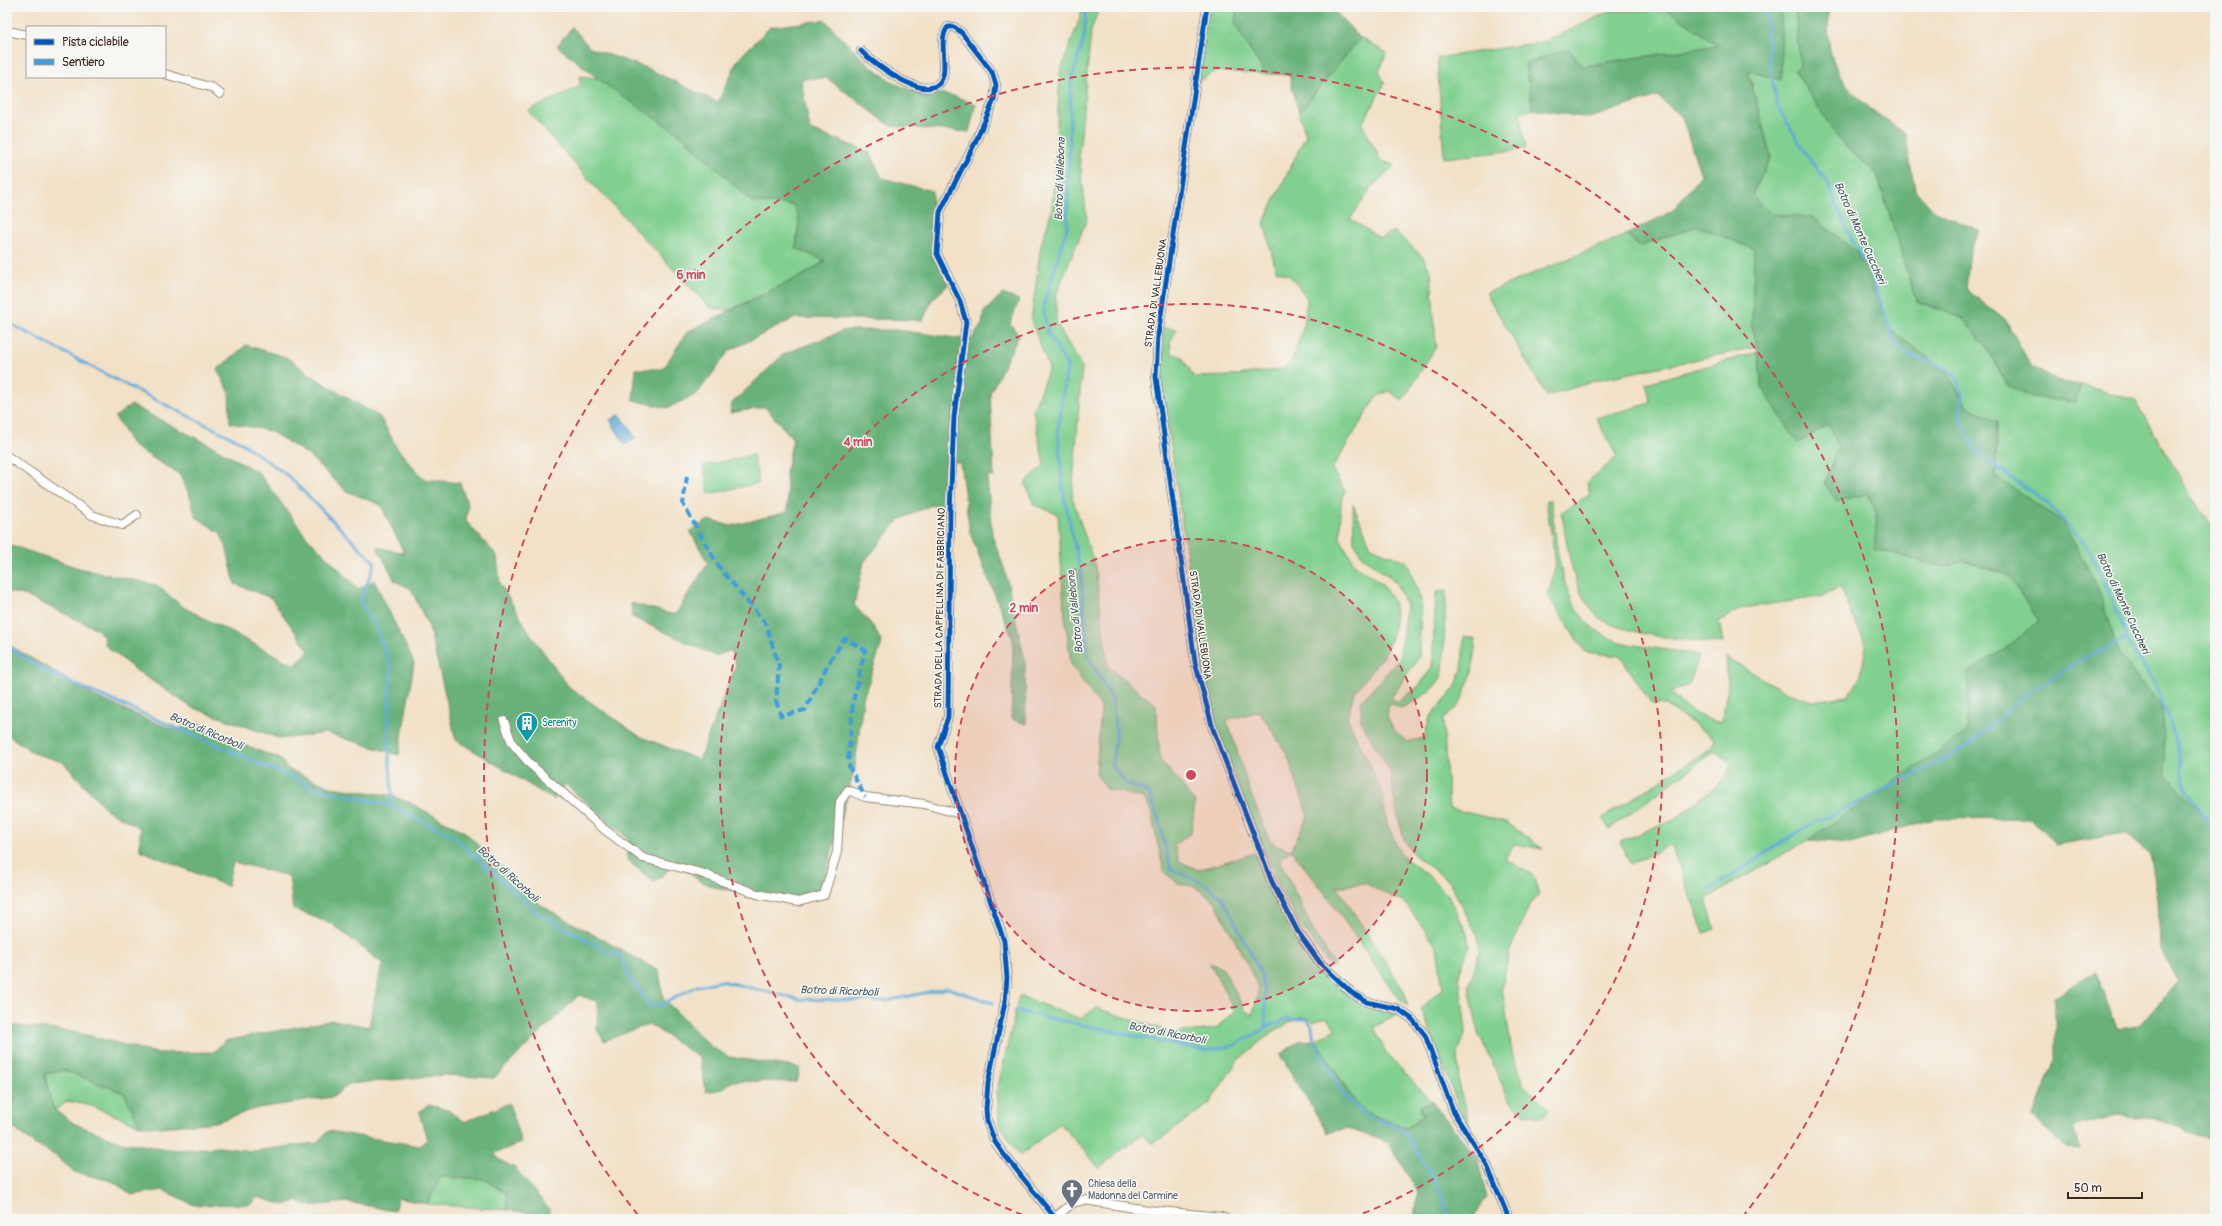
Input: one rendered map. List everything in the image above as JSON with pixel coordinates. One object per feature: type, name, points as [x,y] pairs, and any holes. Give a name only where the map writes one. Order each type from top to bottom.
[{"type":"street","name":"STRADA DI VALLEBUONA","points":[[1207,7],[1158,334],[1156,377],[1195,662],[1202,692],[1213,729],[1272,882],[1298,932],[1321,964],[1352,993],[1366,1002],[1398,1008],[1412,1019],[1425,1035],[1454,1113],[1486,1163],[1509,1219]]},
{"type":"street","name":"STRADA DELLA CAPPELLINA DI FABBRICIANO","points":[[861,51],[912,85],[922,89],[929,88],[939,83],[942,76],[944,35],[948,27],[954,26],[961,32],[992,72],[996,85],[994,100],[974,145],[940,212],[937,254],[960,301],[966,322],[954,417],[950,512],[948,717],[938,747],[1004,941],[1007,978],[1005,1002],[988,1083],[987,1121],[999,1147],[1055,1219]]},
{"type":"street","points":[[7,31],[26,35]]},
{"type":"street","points":[[166,74],[213,88],[220,94]]},
{"type":"street","points":[[7,456],[92,515],[122,525],[137,515]]},
{"type":"street","points":[[504,721],[512,743],[530,764],[605,830],[643,858],[701,873],[764,896],[798,902],[824,895],[837,852],[840,802],[848,790],[865,796],[924,804],[960,814]]},
{"type":"street","points":[[1055,1219],[1073,1203],[1084,1200],[1141,1210],[1221,1217],[1226,1219]]},
{"type":"green space","points":[[1081,7],[1097,7],[1098,10],[1091,31],[1079,154],[1087,219],[1056,295],[1056,323],[1082,367],[1072,497],[1095,566],[1108,667],[1156,705],[1160,760],[1195,802],[1191,833],[1174,845],[1179,861],[1198,870],[1255,853],[1279,905],[1310,954],[1323,969],[1354,1000],[1359,1003],[1400,1014],[1374,1027],[1386,1053],[1432,1102],[1421,1105],[1422,1116],[1407,1128],[1369,1114],[1351,1097],[1316,1040],[1336,1029],[1326,1017],[1314,1022],[1308,1018],[1301,1017],[1272,1032],[1238,1060],[1209,1104],[1153,1144],[1142,1134],[1099,1168],[1060,1123],[1020,1156],[999,1123],[997,1091],[1019,996],[1081,1019],[1096,1008],[1174,1033],[1215,1029],[1235,1011],[1210,963],[1223,969],[1246,1012],[1253,1013],[1259,988],[1215,901],[1195,887],[1178,883],[1164,872],[1151,812],[1144,798],[1107,789],[1096,774],[1101,708],[1071,664],[1064,608],[1058,514],[1034,505],[1025,483],[1044,465],[1033,410],[1049,368],[1031,321],[1041,245],[1052,210],[1060,73],[1081,15]]},
{"type":"green space","points":[[1207,7],[1237,7],[1235,24],[1265,74],[1215,71],[1194,84]]},
{"type":"green space","points":[[1237,7],[1331,7],[1360,38],[1299,113],[1289,75],[1265,74],[1235,24]]},
{"type":"green space","points":[[1663,7],[1781,7],[1781,80],[1748,71],[1771,157],[1752,195],[1771,214],[1812,217],[1857,252],[1891,331],[1945,370],[1967,406],[1997,422],[1996,477],[2063,522],[2097,586],[2120,657],[2162,706],[2166,776],[2215,825],[2215,1140],[2155,1119],[2118,1115],[2073,1127],[2080,1150],[2066,1148],[2033,1117],[2055,1060],[2055,996],[2095,972],[2117,1028],[2140,1025],[2178,981],[2160,949],[2158,899],[2150,854],[2125,833],[2055,845],[2031,818],[1933,819],[1851,843],[1808,840],[1967,732],[1968,672],[2001,651],[2039,622],[2009,576],[1964,560],[1945,567],[1874,549],[1877,515],[1868,494],[1837,501],[1825,484],[1838,446],[1829,424],[1798,443],[1762,387],[1758,352],[1752,328],[1754,249],[1697,226],[1638,247],[1628,234],[1672,211],[1701,175],[1682,118],[1658,96],[1589,118],[1533,109],[1525,64],[1568,49],[1584,66],[1718,45]]},
{"type":"green space","points":[[1781,7],[1795,7],[1800,67],[1794,70],[1840,141],[1877,174],[1916,301],[1962,318],[1986,346],[2007,385],[2033,397],[2075,402],[2081,385],[2135,400],[2192,498],[2215,529],[2215,825],[2166,777],[2162,706],[2120,657],[2097,586],[2063,522],[1996,477],[1997,422],[1967,406],[1945,370],[1891,331],[1857,252],[1813,217],[1771,214],[1752,195],[1771,157],[1748,71],[1781,79]]},
{"type":"green space","points":[[1795,7],[1828,7],[1830,49],[1836,67],[1851,90],[1860,100],[1905,133],[1915,190],[1933,210],[1980,231],[1970,250],[1966,289],[2006,321],[2031,366],[2056,381],[2081,385],[2075,402],[2033,397],[2007,385],[1986,346],[1962,318],[1916,301],[1877,174],[1840,141],[1794,70],[1800,67]]},
{"type":"green space","points":[[1610,11],[1669,11],[1719,45],[1583,66],[1525,64],[1533,109],[1520,113],[1526,149],[1444,158],[1437,58],[1547,41]]},
{"type":"green space","points":[[825,20],[855,52],[878,72],[890,80],[916,92],[927,94],[944,94],[976,104],[969,132],[891,126],[827,78],[801,79],[810,130],[870,152],[882,178],[932,191],[931,248],[948,285],[932,300],[923,320],[795,318],[729,351],[697,394],[667,408],[633,400],[636,369],[663,369],[687,332],[807,273],[825,261],[796,248],[799,219],[794,205],[752,202],[682,136],[609,87],[557,46],[572,27],[590,48],[649,69],[718,103],[738,59],[770,27]]},
{"type":"green space","points":[[1360,38],[1387,53],[1379,72],[1385,83],[1362,124],[1381,161],[1395,165],[1373,186],[1350,219],[1380,238],[1394,231],[1422,256],[1431,272],[1436,347],[1402,401],[1390,391],[1376,397],[1332,469],[1345,491],[1341,502],[1340,538],[1355,565],[1381,583],[1395,604],[1394,628],[1386,652],[1354,693],[1347,717],[1382,791],[1387,824],[1401,855],[1430,877],[1447,894],[1467,933],[1469,946],[1459,975],[1466,1031],[1458,1054],[1459,1087],[1473,1136],[1458,1105],[1421,1008],[1443,988],[1437,947],[1405,903],[1365,883],[1337,887],[1404,991],[1408,1006],[1396,995],[1322,889],[1291,850],[1279,859],[1314,932],[1335,966],[1330,966],[1299,923],[1280,888],[1244,801],[1213,716],[1198,649],[1191,585],[1163,391],[1161,361],[1164,328],[1177,329],[1170,342],[1171,353],[1182,357],[1194,377],[1229,376],[1283,369],[1292,361],[1304,326],[1307,298],[1290,276],[1276,270],[1264,222],[1306,135],[1299,113]],"holes":[[[1259,711],[1287,754],[1308,816],[1291,850],[1276,845],[1269,839],[1250,792],[1227,720]]]},
{"type":"green space","points":[[580,76],[598,78],[682,136],[752,202],[794,205],[799,219],[796,248],[825,261],[807,273],[728,311],[709,307],[588,179],[528,111],[580,86]]},
{"type":"green space","points":[[1697,226],[1754,249],[1752,328],[1757,347],[1601,379],[1547,396],[1486,293],[1628,234],[1638,247]]},
{"type":"green space","points":[[1002,294],[1019,300],[1010,324],[1019,335],[990,393],[994,477],[987,476],[992,535],[1005,571],[1025,660],[1026,724],[1011,719],[1013,640],[970,533],[960,463],[946,459],[947,503],[929,506],[899,520],[864,562],[854,605],[873,626],[882,643],[863,698],[855,767],[821,891],[793,897],[720,889],[698,880],[679,862],[654,882],[627,860],[629,840],[565,784],[554,800],[456,740],[429,627],[411,589],[395,581],[377,547],[404,553],[381,505],[346,491],[307,454],[270,431],[230,423],[229,391],[217,370],[246,345],[288,358],[315,378],[380,417],[397,448],[423,479],[460,483],[468,506],[466,521],[497,556],[500,584],[531,635],[569,687],[639,736],[699,760],[736,665],[731,650],[716,656],[632,617],[631,603],[675,615],[708,563],[690,531],[709,520],[731,526],[788,512],[786,471],[793,439],[765,407],[730,413],[732,403],[784,354],[845,330],[896,330],[971,340],[982,324],[984,312]]},
{"type":"green space","points":[[1758,352],[1762,387],[1798,443],[1829,424],[1838,446],[1825,484],[1837,501],[1868,494],[1877,515],[1874,549],[1945,567],[1964,560],[2009,576],[2039,622],[2001,651],[1969,672],[1968,732],[1808,840],[1706,899],[1715,929],[1704,933],[1671,845],[1630,864],[1620,842],[1678,817],[1726,778],[1731,763],[1715,751],[1609,829],[1602,818],[1711,748],[1715,739],[1666,705],[1652,704],[1620,656],[1585,652],[1548,596],[1556,565],[1546,501],[1551,501],[1561,567],[1567,588],[1576,607],[1588,624],[1606,636],[1629,644],[1699,655],[1689,685],[1670,692],[1693,712],[1706,719],[1721,722],[1728,686],[1726,657],[1785,692],[1812,701],[1848,696],[1861,675],[1866,646],[1840,587],[1820,597],[1743,608],[1719,621],[1723,643],[1710,642],[1654,636],[1618,627],[1604,621],[1594,613],[1586,602],[1571,565],[1562,512],[1590,494],[1587,482],[1617,457],[1596,418],[1651,403],[1646,383]]},
{"type":"green space","points":[[131,405],[214,447],[259,473],[305,535],[359,589],[374,580],[414,663],[399,755],[326,733],[281,739],[191,707],[134,669],[105,645],[104,637],[97,629],[24,595],[7,592],[7,544],[82,569],[156,585],[183,607],[294,665],[309,651],[271,598],[235,584],[226,546],[220,533],[196,517],[190,496],[179,474],[133,446],[115,417]]},
{"type":"green space","points":[[753,455],[759,483],[709,494],[703,466]]},
{"type":"green space","points":[[1353,504],[1371,547],[1407,562],[1421,600],[1419,657],[1391,698],[1398,702],[1420,685],[1432,667],[1436,592],[1446,591],[1443,672],[1437,684],[1420,698],[1401,708],[1389,703],[1387,718],[1396,732],[1407,742],[1424,738],[1430,717],[1455,688],[1462,670],[1464,636],[1476,639],[1472,673],[1459,706],[1443,719],[1449,808],[1506,822],[1543,849],[1514,844],[1505,859],[1533,875],[1539,895],[1530,905],[1509,953],[1502,987],[1512,1053],[1523,1084],[1549,1110],[1542,1117],[1525,1114],[1509,1100],[1478,1032],[1469,986],[1479,954],[1478,937],[1449,881],[1413,854],[1404,839],[1396,810],[1390,771],[1361,722],[1361,702],[1400,658],[1406,605],[1395,581],[1363,557],[1354,542]]},
{"type":"green space","points":[[7,644],[94,696],[144,718],[174,730],[198,723],[225,738],[281,759],[286,768],[330,787],[389,795],[408,802],[465,832],[542,906],[659,971],[663,998],[710,1046],[729,1057],[800,1068],[797,1082],[733,1081],[722,1089],[706,1092],[700,1058],[649,1024],[604,1041],[597,1030],[598,1002],[579,995],[494,1078],[444,1075],[349,1084],[333,1097],[258,1108],[216,1122],[161,1127],[140,1125],[124,1093],[63,1070],[45,1074],[50,1099],[55,1110],[75,1124],[121,1142],[176,1150],[219,1147],[252,1151],[316,1143],[328,1131],[420,1146],[427,1140],[419,1112],[429,1105],[448,1110],[464,1122],[509,1103],[521,1143],[495,1153],[498,1159],[515,1168],[549,1209],[549,1216],[508,1210],[506,1193],[484,1179],[441,1177],[427,1204],[398,1198],[394,1211],[348,1202],[311,1206],[296,1201],[284,1205],[258,1197],[251,1204],[194,1205],[163,1190],[132,1195],[112,1181],[74,1172],[56,1156],[34,1144],[7,1123],[7,1025],[75,1032],[156,1053],[214,1052],[224,1041],[333,1020],[369,1027],[382,963],[332,924],[293,909],[289,876],[233,862],[227,886],[140,850],[140,828],[107,810],[63,762],[33,753],[7,734]]},
{"type":"green space","points":[[1316,1040],[1352,1097],[1369,1114],[1407,1128],[1422,1116],[1420,1105],[1432,1102],[1477,1157],[1487,1198],[1474,1216],[1475,1219],[1415,1219],[1418,1192],[1389,1143],[1347,1128],[1328,1133],[1280,1055],[1299,1041]]},
{"type":"green space","points":[[63,1070],[125,1093],[140,1125],[91,1106],[68,1101],[55,1110],[50,1099],[45,1074]]},
{"type":"green space","points":[[441,1177],[484,1179],[506,1193],[508,1210],[427,1204]]},
{"type":"water","points":[[620,414],[636,438],[625,445],[610,420]]},
{"type":"waterway","name":"Botro di Vallebona","points":[[1086,7],[1084,38],[1071,82],[1067,227],[1043,308],[1048,333],[1067,366],[1058,430],[1063,491],[1081,574],[1088,656],[1112,698],[1116,731],[1112,764],[1125,783],[1148,792],[1157,814],[1171,869],[1206,885],[1223,899],[1259,969],[1265,992],[1266,1028],[1287,1019],[1307,1019],[1312,1026],[1314,1041],[1345,1097],[1369,1118],[1392,1124],[1405,1133],[1438,1185],[1449,1219]]},
{"type":"waterway","name":"Botro di Monte Cuccheri","points":[[1766,7],[1769,61],[1777,106],[1810,160],[1827,181],[1849,234],[1868,268],[1896,345],[1912,358],[1927,360],[1949,370],[1958,380],[1962,395],[1960,420],[1977,453],[2052,507],[2083,542],[2098,567],[2134,654],[2155,681],[2177,743],[2184,786],[2215,832]]},
{"type":"waterway","points":[[7,322],[126,385],[239,441],[287,475],[375,563],[360,602],[376,628],[391,666],[388,738],[393,807]]},
{"type":"waterway","points":[[1709,890],[1804,828],[1912,776],[1969,745],[2023,696],[2083,659],[2127,638]]},
{"type":"waterway","name":"Botro di Ricorboli","points":[[7,646],[46,672],[316,788],[389,805],[451,835],[538,913],[608,952],[621,956],[628,975],[649,1005],[659,1006],[697,986],[721,981],[798,999],[886,1001],[948,988],[993,1003]]},
{"type":"waterway","name":"Botro di Ricorboli","points":[[1015,1011],[1207,1051],[1235,1045],[1266,1028]]},
{"type":"marked path","points":[[687,476],[683,504],[719,567],[766,624],[779,666],[776,701],[781,716],[805,710],[828,664],[845,638],[865,650],[853,702],[848,764],[865,797]]},
{"type":"cycle path","points":[[1207,7],[1158,335],[1156,377],[1195,662],[1213,729],[1272,882],[1298,932],[1321,964],[1352,993],[1367,1002],[1398,1009],[1412,1019],[1425,1035],[1454,1113],[1486,1163],[1509,1219]]},
{"type":"cycle path","points":[[861,51],[878,65],[903,81],[916,86],[928,88],[937,85],[943,76],[943,43],[945,32],[948,27],[954,27],[961,32],[992,72],[996,85],[994,100],[974,145],[940,212],[937,254],[960,301],[966,322],[954,417],[950,512],[948,717],[938,747],[1004,941],[1007,978],[1005,1002],[988,1083],[986,1109],[987,1121],[995,1142],[1002,1152],[1056,1219]]},
{"type":"place","name":"Serenity","points":[[527,742]]},
{"type":"place","name":"Chiesa della Madonna del Carmine","points":[[1072,1210]]}]
